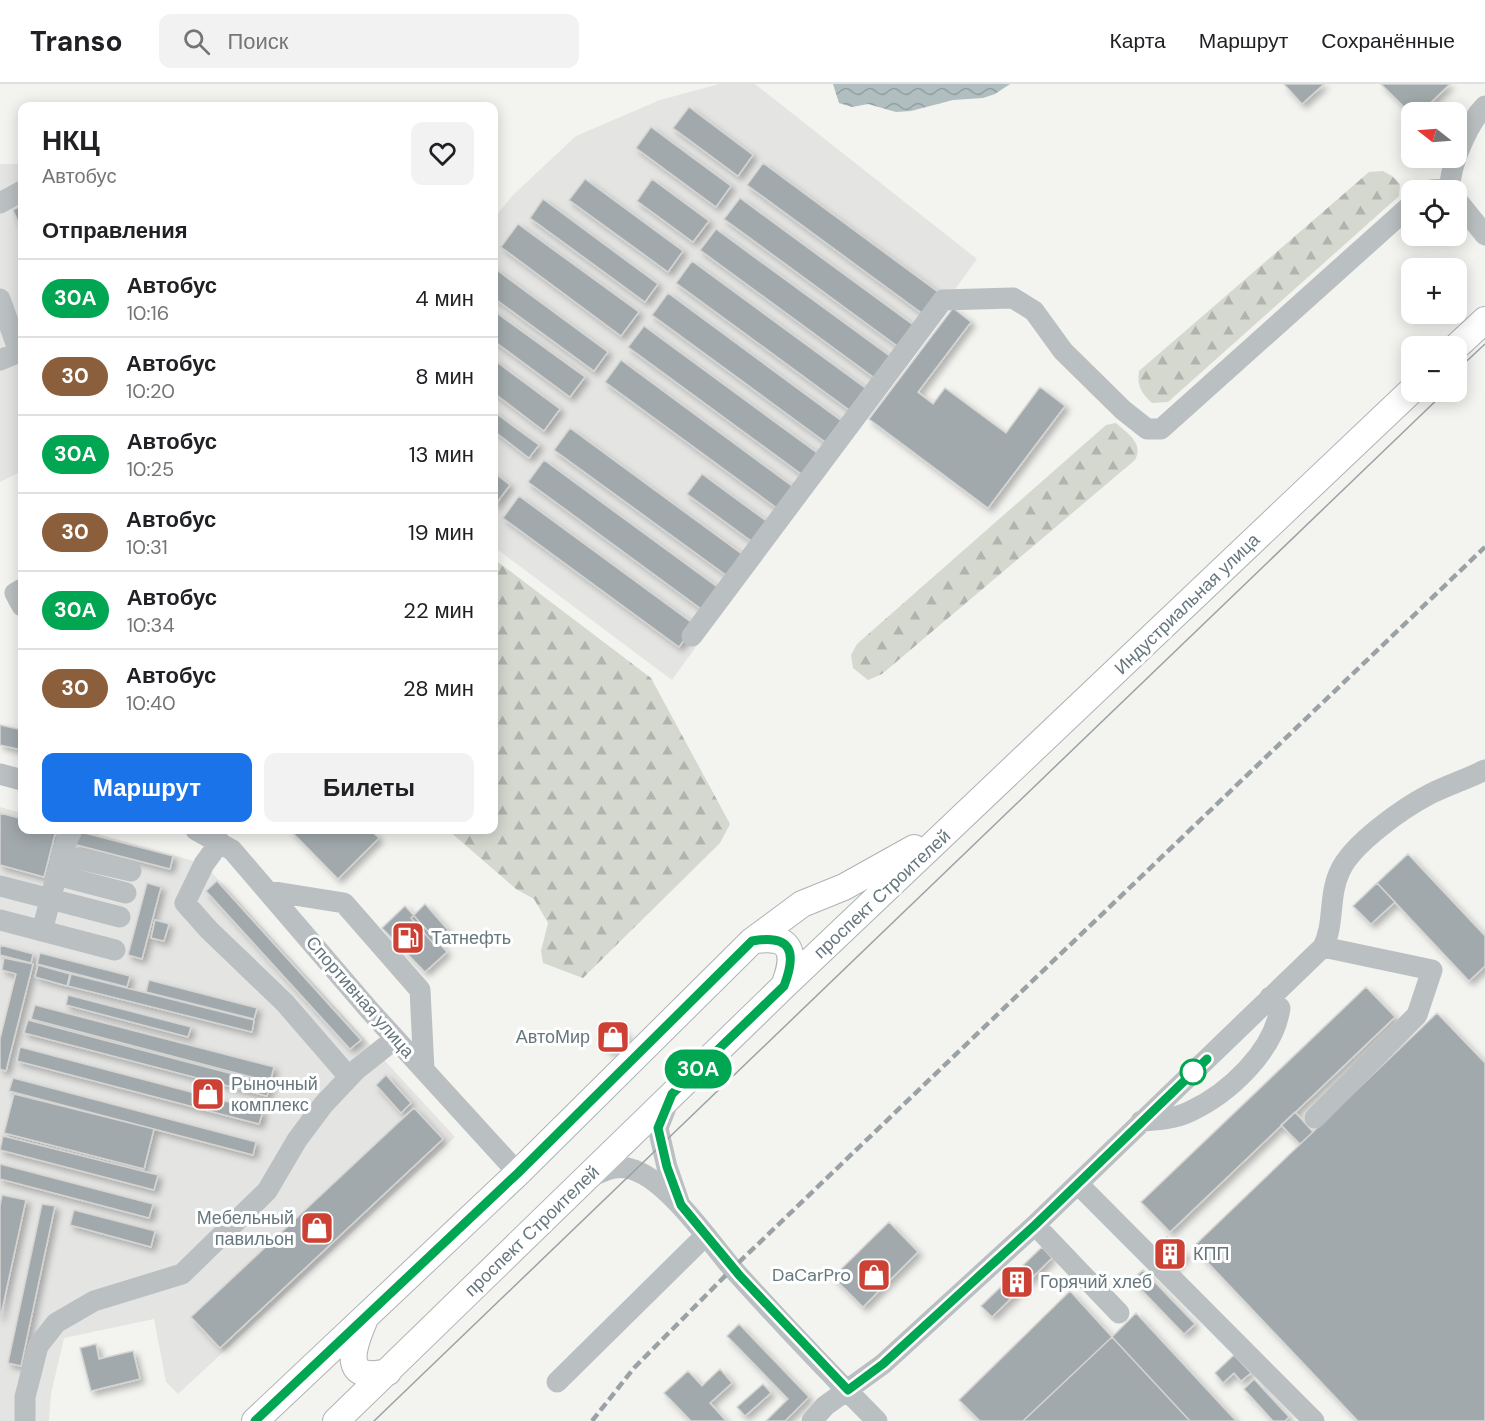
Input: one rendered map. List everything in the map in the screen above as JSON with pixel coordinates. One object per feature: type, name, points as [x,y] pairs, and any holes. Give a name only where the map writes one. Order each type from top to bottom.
[{"type":"main road","points":[[1467,337],[1485,320]]},
{"type":"main road","name":"Индустриальная улица","points":[[963,817],[1401,400]]},
{"type":"main road","name":"проспект Строителей","points":[[255,1421],[518,1173],[752,941],[802,904],[884,867],[963,817]]},
{"type":"main road","name":"проспект Строителей","points":[[336,1421],[784,986],[963,817]]},
{"type":"main road","points":[[752,941],[781,939],[787,946],[792,967],[784,986]]},
{"type":"main road","points":[[367,1315],[353,1345],[352,1358],[363,1373],[373,1376],[388,1372]]},
{"type":"street","points":[[1450,180],[1470,125],[1485,106]]},
{"type":"street","points":[[0,202],[18,193]]},
{"type":"street","points":[[692,636],[943,300],[1013,298],[1034,311],[1064,351],[1123,410],[1147,429],[1161,429],[1401,214]]},
{"type":"street","points":[[1467,215],[1485,235]]},
{"type":"street","points":[[0,299],[14,355]]},
{"type":"street","points":[[812,1421],[825,1407],[883,1364],[1035,1225],[1323,947],[1329,935],[1332,897],[1339,872],[1348,856],[1405,810],[1430,794],[1485,770]]},
{"type":"street","points":[[0,774],[18,779]]},
{"type":"street","points":[[42,931],[59,865],[71,834]]},
{"type":"street","name":"Спортивная улица","points":[[207,834],[223,840],[395,1039],[518,1173]]},
{"type":"street","points":[[223,840],[204,864],[185,903],[209,930],[285,1003],[349,1077]]},
{"type":"street","points":[[59,865],[131,871]]},
{"type":"street","points":[[59,865],[126,893]]},
{"type":"street","points":[[0,886],[120,917]]},
{"type":"street","points":[[269,891],[344,903],[390,955],[420,990],[424,1070]]},
{"type":"street","points":[[0,920],[115,950]]},
{"type":"street","points":[[1315,1118],[1417,1016],[1432,970],[1323,947]]},
{"type":"street","points":[[1141,1122],[1170,1119],[1190,1112],[1212,1099],[1242,1073],[1264,1047],[1278,1024],[1280,1008],[1270,997]]},
{"type":"street","points":[[25,1421],[25,1397],[38,1346],[56,1323],[94,1301],[182,1274],[267,1191],[297,1140],[323,1105],[349,1077],[395,1039]]},
{"type":"street","points":[[672,1094],[658,1128],[665,1160],[681,1205]]},
{"type":"street","points":[[583,1182],[615,1167],[635,1170],[681,1205],[705,1236],[878,1421]]},
{"type":"street","points":[[1078,1184],[1314,1421]]},
{"type":"street","points":[[1035,1225],[1119,1313]]},
{"type":"street","points":[[557,1382],[705,1236]]},
{"type":"shaded area","points":[[719,84],[755,84],[977,259],[672,680],[498,550],[498,213],[513,195],[576,136],[660,100]]},
{"type":"shaded area","points":[[0,164],[18,164],[18,473],[0,482]]},
{"type":"shaded area","name":"Рыночный комплекс","points":[[0,807],[18,812],[18,834],[98,834],[204,864],[455,1137],[178,1394],[166,1382],[154,1319],[64,1338],[51,1394],[49,1421],[0,1421]]},
{"type":"green space","points":[[1383,171],[1400,184],[1399,196],[1168,402],[1152,403],[1148,399],[1139,385],[1139,371],[1369,172]]},
{"type":"green space","points":[[1116,423],[1130,435],[1136,444],[1138,449],[1135,460],[882,674],[868,680],[853,668],[851,655],[857,644],[1106,425]]},
{"type":"green space","points":[[498,562],[651,678],[730,824],[720,843],[583,978],[543,963],[541,951],[548,923],[534,899],[516,889],[453,834],[498,834]]},
{"type":"water","points":[[833,84],[1010,84],[995,94],[983,98],[953,100],[911,111],[896,112],[868,104],[852,107],[839,103]]},
{"type":"building","points":[[1284,84],[1324,84],[1302,104]]},
{"type":"building","points":[[1381,84],[1450,84],[1431,102],[1401,102],[1401,104]]},
{"type":"building","points":[[689,107],[753,155],[738,176],[673,128]]},
{"type":"building","points":[[651,127],[731,186],[716,207],[636,148]]},
{"type":"building","points":[[763,163],[938,292],[923,314],[747,185]]},
{"type":"building","points":[[585,179],[683,251],[668,272],[569,200]]},
{"type":"building","points":[[652,179],[709,221],[693,242],[637,201]]},
{"type":"building","points":[[740,198],[916,327],[900,348],[724,219]]},
{"type":"building","points":[[543,199],[658,284],[645,302],[530,218]]},
{"type":"building","points":[[18,207],[18,222],[13,210]]},
{"type":"building","points":[[518,224],[639,312],[621,336],[501,247]]},
{"type":"building","points":[[716,229],[891,357],[876,379],[700,250]]},
{"type":"building","points":[[692,261],[868,390],[852,412],[676,283]]},
{"type":"building","points":[[498,271],[608,352],[594,371],[498,301]]},
{"type":"building","points":[[668,293],[843,422],[828,444],[652,315]]},
{"type":"building","points":[[953,308],[971,322],[918,392],[933,404],[945,388],[1006,433],[1040,387],[1065,406],[988,508],[869,419]]},
{"type":"building","points":[[498,314],[585,377],[570,397],[498,344]]},
{"type":"building","points":[[644,326],[820,455],[804,476],[628,347]]},
{"type":"building","points":[[621,360],[796,489],[781,511],[605,382]]},
{"type":"building","points":[[498,363],[560,409],[544,431],[498,396]]},
{"type":"building","points":[[498,415],[539,445],[529,458],[498,434]]},
{"type":"building","points":[[570,428],[746,557],[730,578],[554,450]]},
{"type":"building","points":[[544,460],[720,589],[704,611],[528,482]]},
{"type":"building","points":[[702,474],[769,523],[754,543],[687,494]]},
{"type":"building","points":[[498,476],[510,485],[498,501]]},
{"type":"building","points":[[519,496],[695,625],[679,647],[503,518]]},
{"type":"building","points":[[0,725],[18,729],[18,749],[0,745]]},
{"type":"building","points":[[0,813],[18,818],[18,834],[55,834],[44,877],[0,865]]},
{"type":"building","points":[[76,834],[89,834],[173,856],[170,869],[73,844]]},
{"type":"building","points":[[294,834],[374,834],[379,838],[338,879]]},
{"type":"building","points":[[1408,854],[1485,936],[1485,966],[1469,981],[1377,883]]},
{"type":"building","points":[[217,881],[361,1040],[350,1049],[206,891]]},
{"type":"building","points":[[147,883],[161,887],[142,959],[128,955]]},
{"type":"building","points":[[1377,883],[1395,902],[1371,924],[1353,906]]},
{"type":"building","points":[[425,904],[448,930],[433,943],[411,918]]},
{"type":"building","points":[[405,906],[447,952],[425,972],[382,928]]},
{"type":"building","points":[[155,920],[169,924],[164,941],[151,938]]},
{"type":"building","points":[[0,945],[33,954],[31,963],[0,955]]},
{"type":"building","points":[[40,953],[130,976],[127,987],[37,964]]},
{"type":"building","points":[[4,958],[33,964],[6,1071],[0,1069],[0,1039],[16,974],[2,970]]},
{"type":"building","points":[[38,965],[70,974],[67,986],[35,977]]},
{"type":"building","points":[[71,974],[254,1020],[252,1032],[68,986]]},
{"type":"building","points":[[149,980],[257,1008],[254,1019],[146,992]]},
{"type":"building","points":[[1366,987],[1395,1017],[1170,1232],[1141,1202]]},
{"type":"building","points":[[68,995],[191,1027],[188,1037],[66,1005]]},
{"type":"building","points":[[35,1005],[274,1067],[270,1082],[31,1019]]},
{"type":"building","points":[[1437,1013],[1485,1063],[1485,1421],[1358,1421],[1193,1247]]},
{"type":"building","points":[[28,1020],[271,1084],[267,1096],[24,1033]]},
{"type":"building","name":"АвтоМир","points":[[614,1022],[628,1036],[611,1053],[597,1038]]},
{"type":"building","points":[[20,1047],[263,1111],[259,1124],[17,1061]]},
{"type":"building","points":[[386,1075],[411,1103],[401,1113],[376,1085]]},
{"type":"building","points":[[13,1078],[256,1142],[253,1155],[9,1091]]},
{"type":"building","points":[[14,1094],[154,1129],[144,1169],[4,1133]]},
{"type":"building","name":"Мебельный павильон","points":[[414,1108],[443,1139],[220,1348],[191,1317]]},
{"type":"building","points":[[1295,1112],[1313,1132],[1300,1144],[1281,1125]]},
{"type":"building","points":[[3,1136],[158,1175],[154,1190],[0,1150]]},
{"type":"building","points":[[0,1164],[153,1204],[149,1218],[0,1179]]},
{"type":"building","points":[[2,1195],[26,1200],[0,1319],[0,1206]]},
{"type":"building","points":[[42,1204],[55,1206],[21,1366],[8,1363]]},
{"type":"building","points":[[74,1210],[155,1231],[151,1247],[70,1225]]},
{"type":"building","points":[[889,1222],[918,1252],[863,1307],[833,1277]]},
{"type":"building","name":"КПП","points":[[1167,1237],[1186,1255],[1172,1270],[1153,1253]]},
{"type":"building","name":"Горячий хлеб","points":[[1042,1247],[1052,1258],[992,1317],[981,1306]]},
{"type":"building","points":[[1143,1270],[1195,1324],[1184,1334],[1132,1280]]},
{"type":"building","points":[[1070,1291],[1112,1337],[1023,1421],[980,1421],[959,1400]]},
{"type":"building","points":[[1136,1313],[1236,1421],[1190,1421],[1112,1337]]},
{"type":"building","points":[[739,1324],[809,1397],[785,1421],[766,1421],[788,1399],[727,1336]]},
{"type":"building","points":[[1112,1337],[1190,1421],[1023,1421]]},
{"type":"building","points":[[96,1344],[99,1359],[133,1351],[140,1379],[91,1391],[80,1348]]},
{"type":"building","points":[[1234,1355],[1251,1373],[1241,1381],[1234,1373],[1223,1383],[1215,1373]]},
{"type":"building","points":[[720,1369],[732,1383],[710,1403],[726,1421],[691,1421],[664,1393],[688,1371],[702,1386]]},
{"type":"building","points":[[1254,1379],[1289,1417],[1285,1421],[1273,1421],[1244,1389]]},
{"type":"building","points":[[763,1384],[771,1393],[745,1416],[737,1407]]},
{"type":"tram line","points":[[1467,361],[1485,344]]},
{"type":"tram line","points":[[374,1421],[1435,402]]},
{"type":"railway","points":[[592,1421],[634,1368],[733,1268],[1485,547]]},
{"type":"bus line","name":"30А","points":[[255,1421],[518,1173],[752,941],[781,939],[787,946],[791,954],[792,967],[784,986],[672,1094],[658,1128],[661,1144],[681,1205],[740,1276],[848,1390],[883,1364],[1035,1225],[1207,1059]]},
{"type":"place","name":"Татнефть","points":[[408,938]]},
{"type":"place","name":"АвтоМир","points":[[613,1037]]},
{"type":"place","name":"Рыночный комплекс","points":[[208,1094]]},
{"type":"place","name":"Мебельный павильон","points":[[317,1228]]},
{"type":"place","name":"КПП","points":[[1170,1254]]},
{"type":"place","name":"DaCarPro","points":[[874,1275]]},
{"type":"place","name":"Горячий хлеб","points":[[1017,1282]]}]
